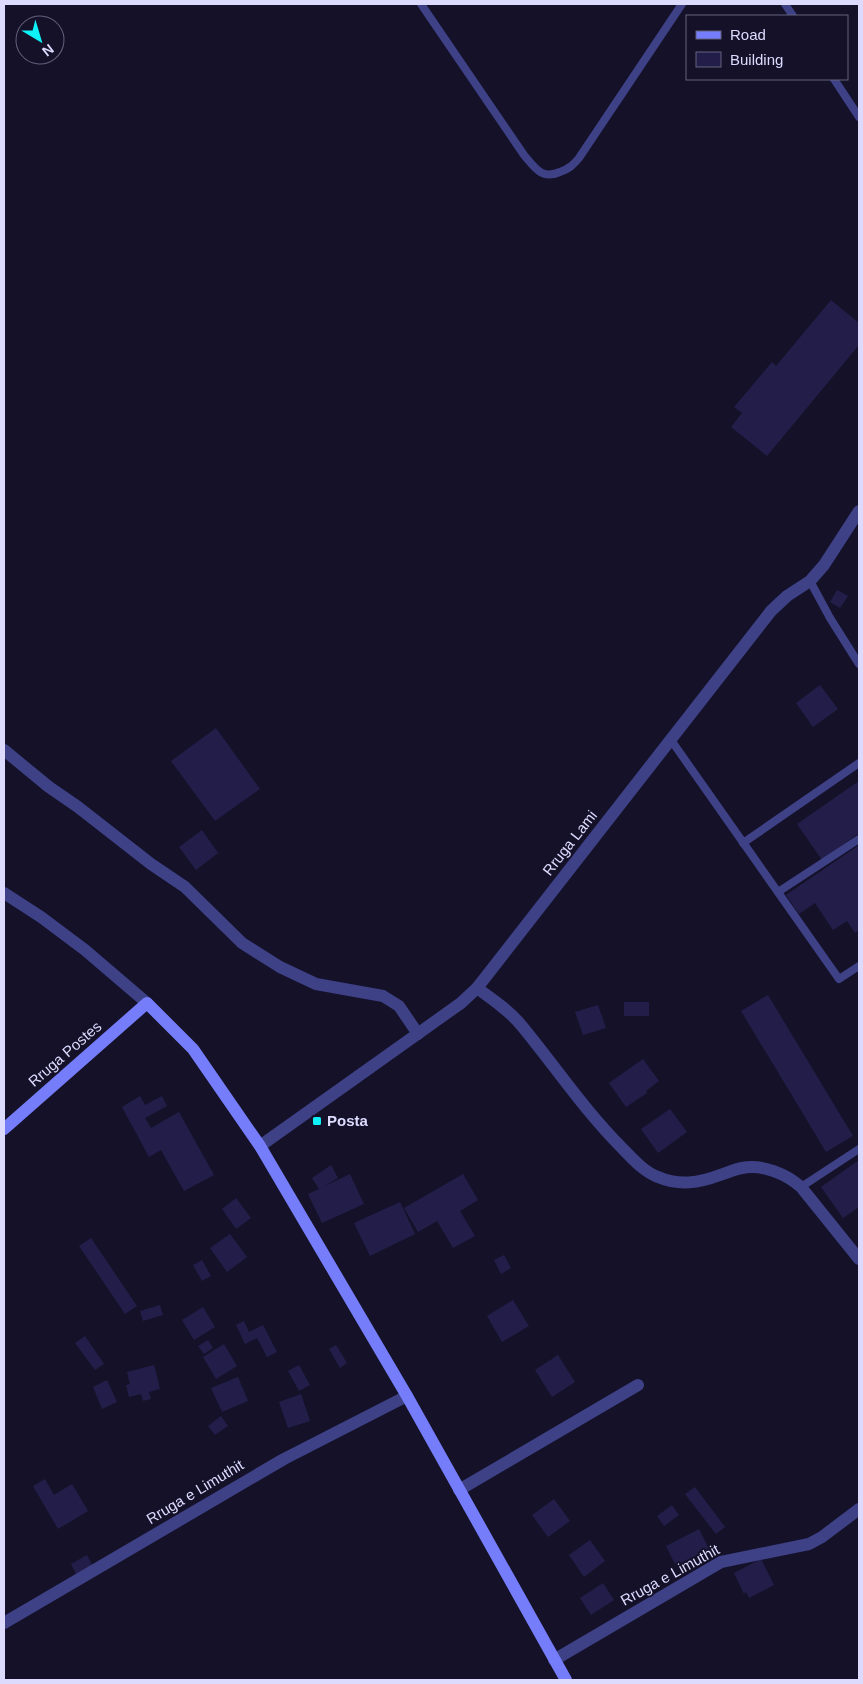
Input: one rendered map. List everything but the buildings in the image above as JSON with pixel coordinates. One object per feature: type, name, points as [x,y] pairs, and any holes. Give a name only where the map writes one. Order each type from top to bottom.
[{"type":"street","name":"Rruga Lami","points":[[260,1146],[461,1003],[477,988],[771,611],[787,596],[806,584],[824,565],[859,511]]},
{"type":"street","points":[[4,750],[49,787],[185,886],[242,943],[280,967],[316,984],[383,996],[399,1006],[418,1034]]},
{"type":"street","points":[[4,893],[41,917],[85,950],[147,1004],[193,1049],[260,1146],[407,1396],[566,1680]]},
{"type":"street","points":[[477,988],[520,1024],[606,1132],[633,1159],[655,1176],[674,1183],[696,1182],[740,1168],[755,1166],[792,1180],[802,1188],[859,1259]]},
{"type":"street","name":"Rruga Postes","points":[[4,1129],[147,1004]]},
{"type":"street","points":[[459,1490],[638,1385]]},
{"type":"street","name":"Rruga e Limuthit","points":[[4,1623],[284,1459],[407,1396]]},
{"type":"street","name":"Rruga e Limuthit","points":[[554,1660],[721,1562],[809,1544],[822,1537],[859,1509]]},
{"type":"lane","points":[[421,4],[533,167],[542,174],[552,176],[571,168],[579,158],[682,4]]},
{"type":"lane","points":[[785,4],[792,15]]},
{"type":"lane","points":[[835,80],[859,117]]},
{"type":"lane","points":[[806,584],[859,664]]},
{"type":"lane","points":[[671,740],[839,979],[859,966]]},
{"type":"lane","points":[[743,842],[859,763]]},
{"type":"lane","points":[[778,892],[859,838]]},
{"type":"lane","points":[[802,1188],[859,1149]]},
{"type":"place","name":"Posta","points":[[317,1121]]}]
